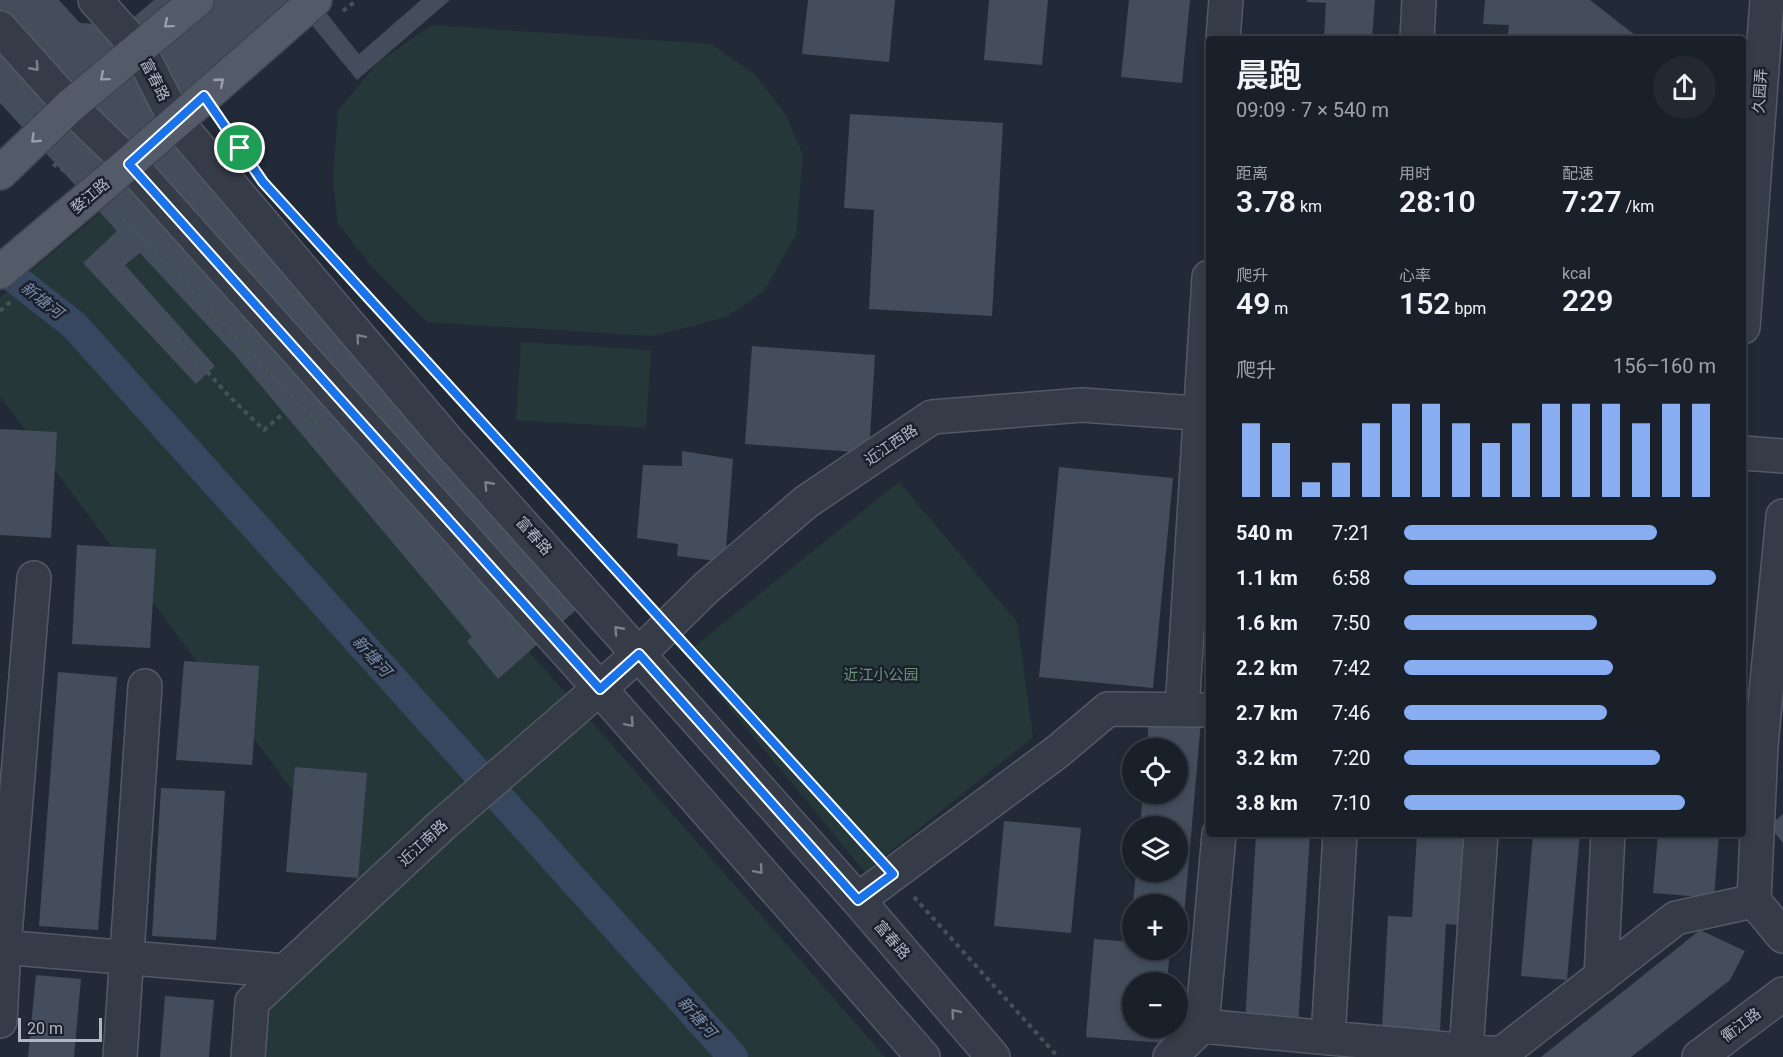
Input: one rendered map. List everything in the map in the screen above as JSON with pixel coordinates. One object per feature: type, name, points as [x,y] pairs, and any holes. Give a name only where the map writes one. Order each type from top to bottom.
[{"type":"main road","points":[[0,173],[70,106],[197,0]]},
{"type":"main road","name":"婺江路","points":[[6,286],[30,246],[129,164],[315,0]]},
{"type":"street","name":"富春路","points":[[95,0],[139,49],[176,121],[446,439],[858,900],[993,1057]]},
{"type":"street","points":[[1223,36],[1226,0]]},
{"type":"street","points":[[1417,36],[1419,0]]},
{"type":"street","name":"久园弄","points":[[1746,242],[1748,186],[1771,98],[1767,0]]},
{"type":"street","points":[[0,28],[70,106],[129,164],[600,689],[923,1057]]},
{"type":"street","points":[[858,900],[1057,752],[1108,709],[1196,710],[1206,380]]},
{"type":"street","name":"近江西路","points":[[639,654],[706,588],[806,502],[932,417],[1082,405],[1205,414]]},
{"type":"street","points":[[1746,453],[1783,456]]},
{"type":"street","points":[[1783,516],[1762,745],[1754,901],[1783,936]]},
{"type":"street","points":[[0,1021],[2,947],[34,578]]},
{"type":"street","name":"近江南路","points":[[248,1057],[252,1002],[442,825],[639,654]]},
{"type":"street","points":[[120,1057],[145,686]]},
{"type":"street","points":[[1170,1057],[1202,1026],[1219,837]]},
{"type":"street","points":[[1328,1038],[1340,837]]},
{"type":"street","points":[[1466,1051],[1481,837]]},
{"type":"street","points":[[1600,977],[1608,837]]},
{"type":"street","points":[[1202,1026],[1501,1054],[1676,918],[1754,901]]},
{"type":"street","points":[[2,947],[285,971]]},
{"type":"street","name":"衢江路","points":[[1699,1057],[1783,994]]},
{"type":"path","points":[[0,311],[6,286]]},
{"type":"path","points":[[390,321],[1058,1057]]},
{"type":"path","points":[[165,325],[229,396],[264,430],[284,413]]},
{"type":"green space","points":[[432,25],[711,44],[755,74],[786,115],[803,155],[796,235],[764,291],[726,317],[653,336],[427,322],[373,268],[338,224],[333,180],[338,111],[377,63]]},
{"type":"green space","points":[[120,196],[591,721],[885,1057],[241,1057],[243,1035],[379,907],[0,396],[0,297]]},
{"type":"green space","points":[[521,342],[651,350],[646,428],[516,420]]},
{"type":"green space","name":"近江小公园","points":[[899,482],[1017,622],[1033,737],[865,872],[685,654]]},
{"type":"building","points":[[0,0],[59,0],[80,23],[102,24],[128,22],[154,0],[316,0],[359,54],[421,0],[450,0],[357,80],[296,6],[194,122],[585,602],[498,679],[467,641],[472,637],[235,355],[140,253],[125,265],[215,366],[196,384],[83,263],[117,231],[0,103]]},
{"type":"building","points":[[808,0],[895,0],[889,62],[802,54]]},
{"type":"building","points":[[989,0],[1048,0],[1042,65],[984,60]]},
{"type":"building","points":[[1129,0],[1190,0],[1182,83],[1121,77]]},
{"type":"building","points":[[1307,0],[1375,0],[1372,36],[1324,36],[1326,3],[1307,2]]},
{"type":"building","points":[[1485,0],[1590,0],[1636,36],[1507,36],[1509,25],[1483,24]]},
{"type":"building","points":[[850,114],[1003,123],[992,316],[869,309],[874,210],[844,208]]},
{"type":"building","points":[[752,346],[875,355],[869,453],[745,444]]},
{"type":"building","points":[[0,429],[57,432],[51,538],[0,535]]},
{"type":"building","points":[[682,451],[733,459],[725,562],[677,556],[678,544],[637,538],[643,465],[682,466]]},
{"type":"building","points":[[1059,467],[1173,478],[1153,688],[1039,677]]},
{"type":"building","points":[[77,545],[156,549],[150,648],[72,644]]},
{"type":"building","points":[[184,661],[259,666],[252,765],[176,760]]},
{"type":"building","points":[[58,672],[117,677],[98,930],[39,926]]},
{"type":"building","points":[[1149,716],[1201,721],[1188,871],[1188,816],[1141,816],[1142,804],[1188,804],[1188,738],[1148,738]]},
{"type":"building","points":[[295,767],[367,773],[358,878],[286,872]]},
{"type":"building","points":[[161,788],[225,791],[216,940],[152,936]]},
{"type":"building","points":[[1783,814],[1783,843],[1769,826]]},
{"type":"building","points":[[1004,821],[1081,828],[1071,933],[994,926]]},
{"type":"building","points":[[1256,837],[1310,837],[1298,1026],[1245,1023]]},
{"type":"building","points":[[1417,837],[1465,837],[1460,925],[1446,924],[1440,1031],[1382,1028],[1388,916],[1412,917]]},
{"type":"building","points":[[1533,837],[1580,837],[1567,980],[1521,976]]},
{"type":"building","points":[[1658,837],[1719,837],[1714,898],[1653,893]]},
{"type":"building","points":[[1135,882],[1187,882],[1186,894],[1134,894]]},
{"type":"building","points":[[1700,930],[1745,951],[1730,980],[1631,1057],[1541,1057]]},
{"type":"building","points":[[1094,939],[1122,941],[1122,960],[1169,960],[1168,972],[1122,972],[1122,1038],[1163,1038],[1163,1043],[1086,1037]]},
{"type":"building","points":[[36,975],[81,979],[74,1057],[28,1057]]},
{"type":"building","points":[[165,996],[214,1000],[209,1057],[160,1057]]},
{"type":"waterway","name":"新塘河","points":[[0,267],[74,325],[733,1057]]},
{"type":"route","points":[[204,96],[240,148],[263,182],[893,874],[858,900],[639,654],[600,689],[129,164],[204,96]]}]
